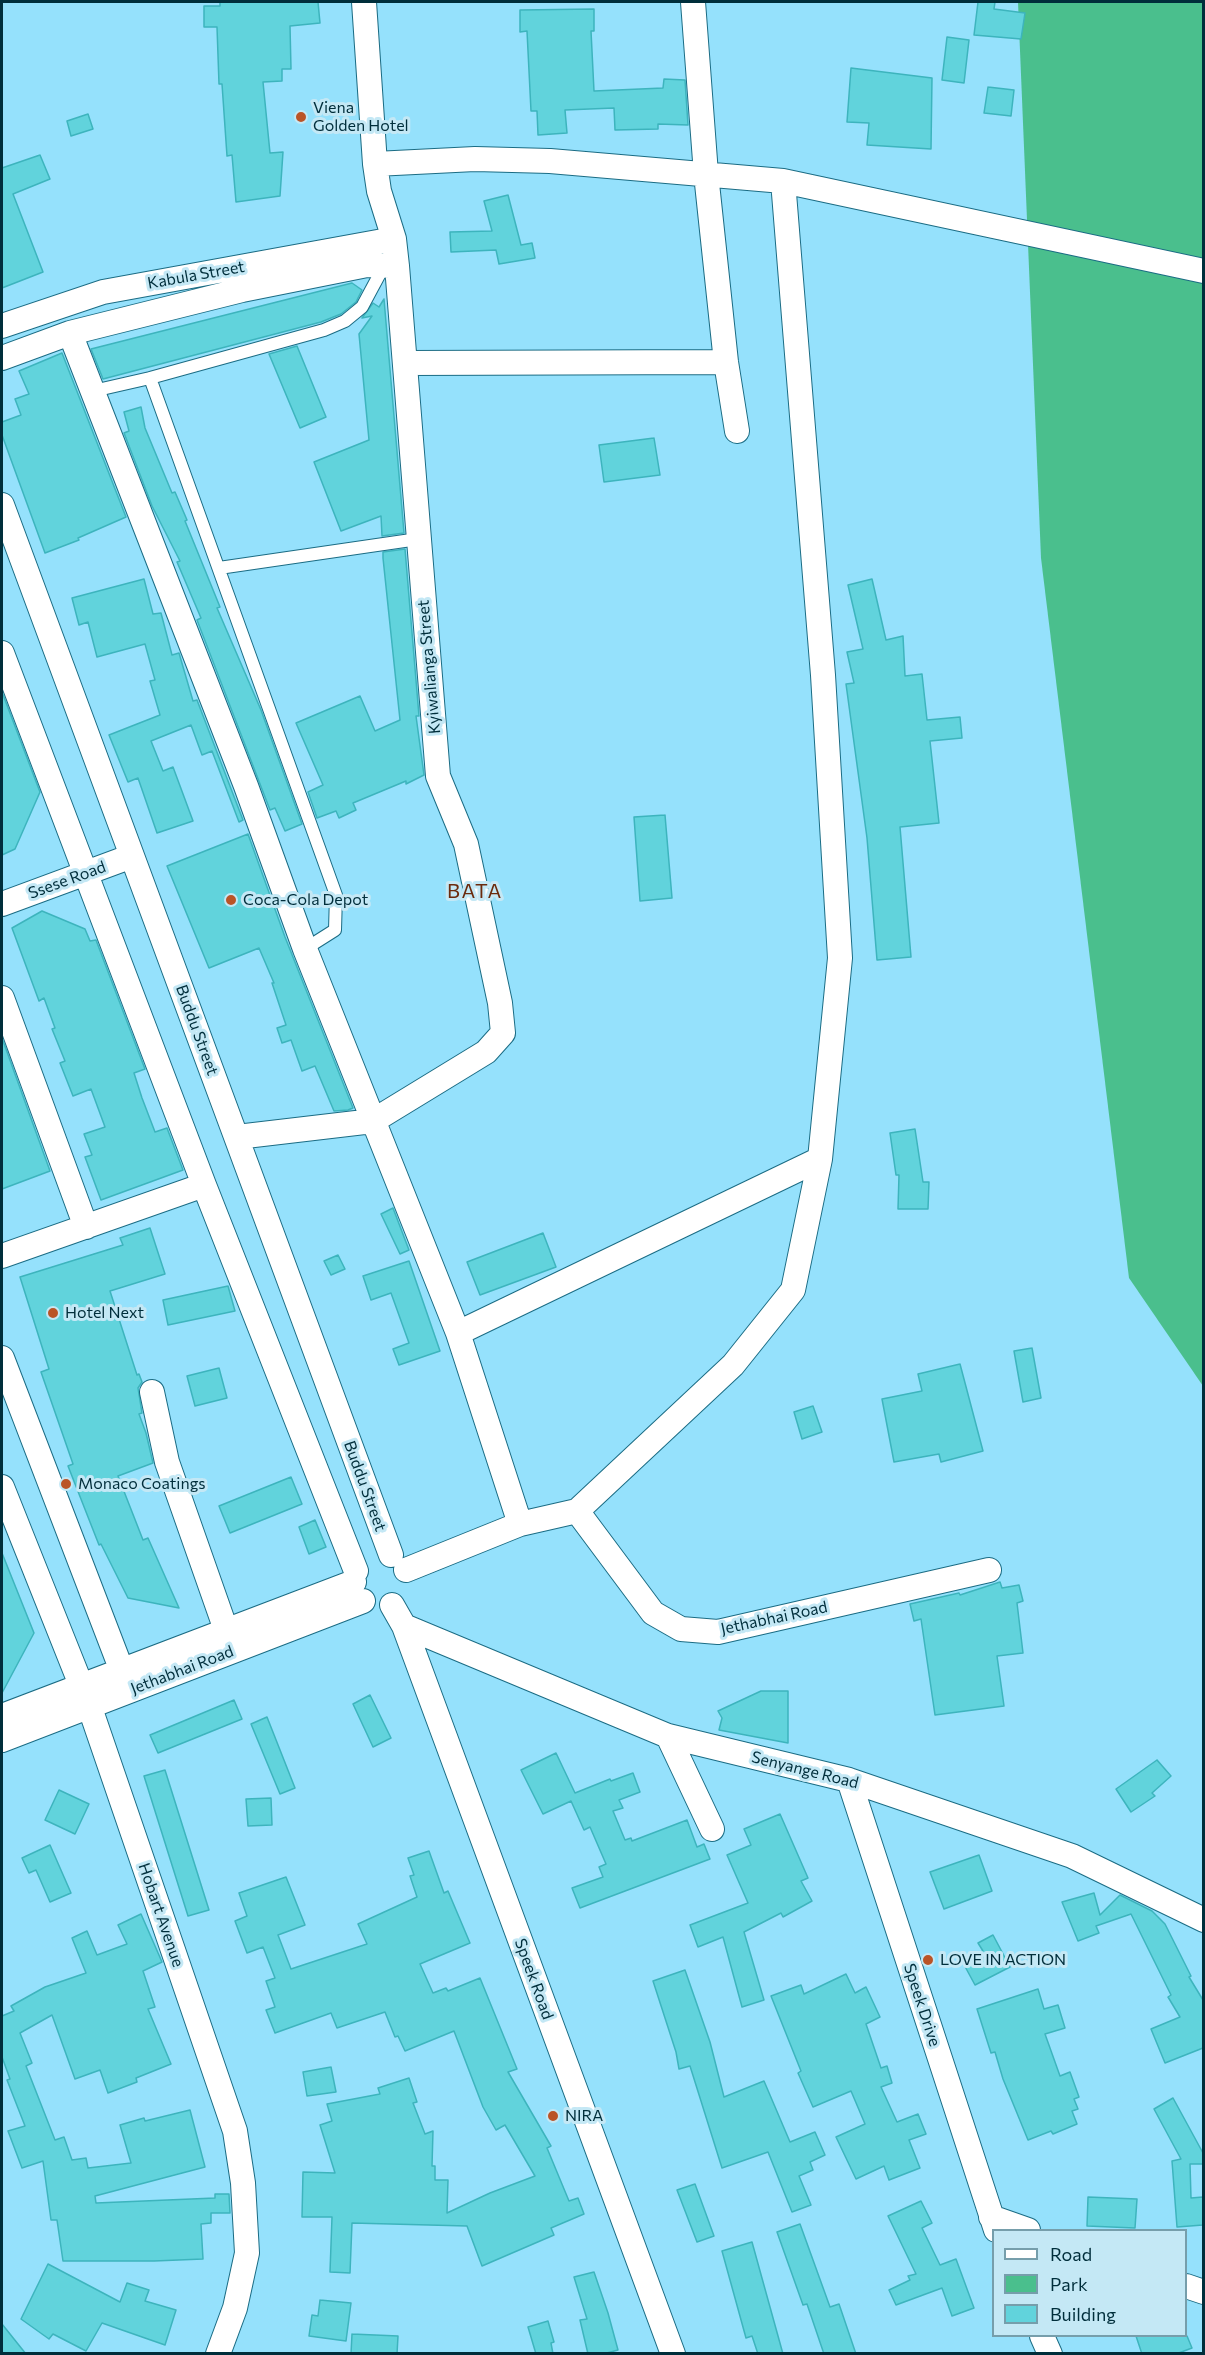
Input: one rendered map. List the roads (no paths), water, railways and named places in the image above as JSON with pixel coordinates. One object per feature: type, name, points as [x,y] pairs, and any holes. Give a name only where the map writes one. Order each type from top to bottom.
[{"type":"street","name":"Kyiwalianga Street","points":[[237,1137],[373,1121],[486,1052],[503,1033],[500,1003],[466,844],[438,776],[406,363],[390,266],[394,239],[379,191],[375,164],[364,2]]},
{"type":"street","points":[[693,2],[706,174],[726,362],[737,431]]},
{"type":"street","points":[[375,164],[475,159],[550,161],[783,181],[1203,271]]},
{"type":"street","points":[[398,1563],[520,1524],[577,1511],[733,1365],[793,1290],[820,1159],[840,958],[823,675],[783,181]]},
{"type":"street","name":"Kabula Street","points":[[2,326],[104,292],[394,239]]},
{"type":"street","points":[[2,358],[70,333],[242,290],[367,266],[390,266]]},
{"type":"street","points":[[70,333],[246,786],[305,949],[458,1333],[520,1524]]},
{"type":"street","points":[[406,363],[726,362]]},
{"type":"street","name":"Buddu Street","points":[[2,505],[398,1563]]},
{"type":"street","points":[[2,653],[357,1585],[372,1606],[398,1616],[408,1580],[398,1563],[380,1554],[370,1556],[361,1562],[357,1585]]},
{"type":"street","name":"Ssese Road","points":[[2,904],[132,856]]},
{"type":"street","points":[[2,998],[86,1227]]},
{"type":"street","points":[[458,1333],[820,1159]]},
{"type":"street","points":[[2,1256],[204,1185]]},
{"type":"street","points":[[2,1358],[125,1680]]},
{"type":"street","points":[[152,1392],[167,1462],[226,1630]]},
{"type":"street","name":"Hobart Avenue","points":[[2,1487],[86,1696],[235,2131],[243,2183],[248,2253],[235,2308],[218,2354]]},
{"type":"street","name":"Jethabhai Road","points":[[577,1511],[653,1613],[681,1629],[718,1632],[989,1570]]},
{"type":"street","name":"Jethabhai Road","points":[[125,1680],[226,1630],[357,1585]]},
{"type":"street","name":"Jethabhai Road","points":[[2,1740],[86,1696],[357,1585]]},
{"type":"street","name":"Senyange Road","points":[[398,1616],[668,1736],[849,1780],[1072,1856],[1203,1920]]},
{"type":"street","name":"Speek Road","points":[[398,1616],[673,2354]]},
{"type":"street","name":"Jethabhai Road","points":[[2,1716],[86,1696]]},
{"type":"street","points":[[668,1736],[712,1828]]},
{"type":"street","name":"Speek Drive","points":[[849,1780],[994,2224]]},
{"type":"street","points":[[994,2224],[1023,2229]]},
{"type":"street","points":[[1187,2287],[1203,2292]]},
{"type":"street","points":[[1042,2337],[1050,2354]]},
{"type":"lane","points":[[93,390],[150,378],[324,330],[345,321],[362,307],[390,266]]},
{"type":"lane","points":[[150,378],[336,896],[334,930],[305,949]]},
{"type":"lane","points":[[219,568],[418,539]]},
{"type":"place","name":"Viena Golden Hotel","points":[[301,117]]},
{"type":"place","name":"Coca-Cola Depot","points":[[231,900]]},
{"type":"place","name":"Hotel Next","points":[[53,1313]]},
{"type":"place","name":"Monaco Coatings","points":[[66,1484]]},
{"type":"place","name":"LOVE IN ACTION","points":[[928,1960]]},
{"type":"place","name":"NIRA","points":[[553,2116]]},
{"type":"district","name":"BATA","points":[[475,891]]}]
